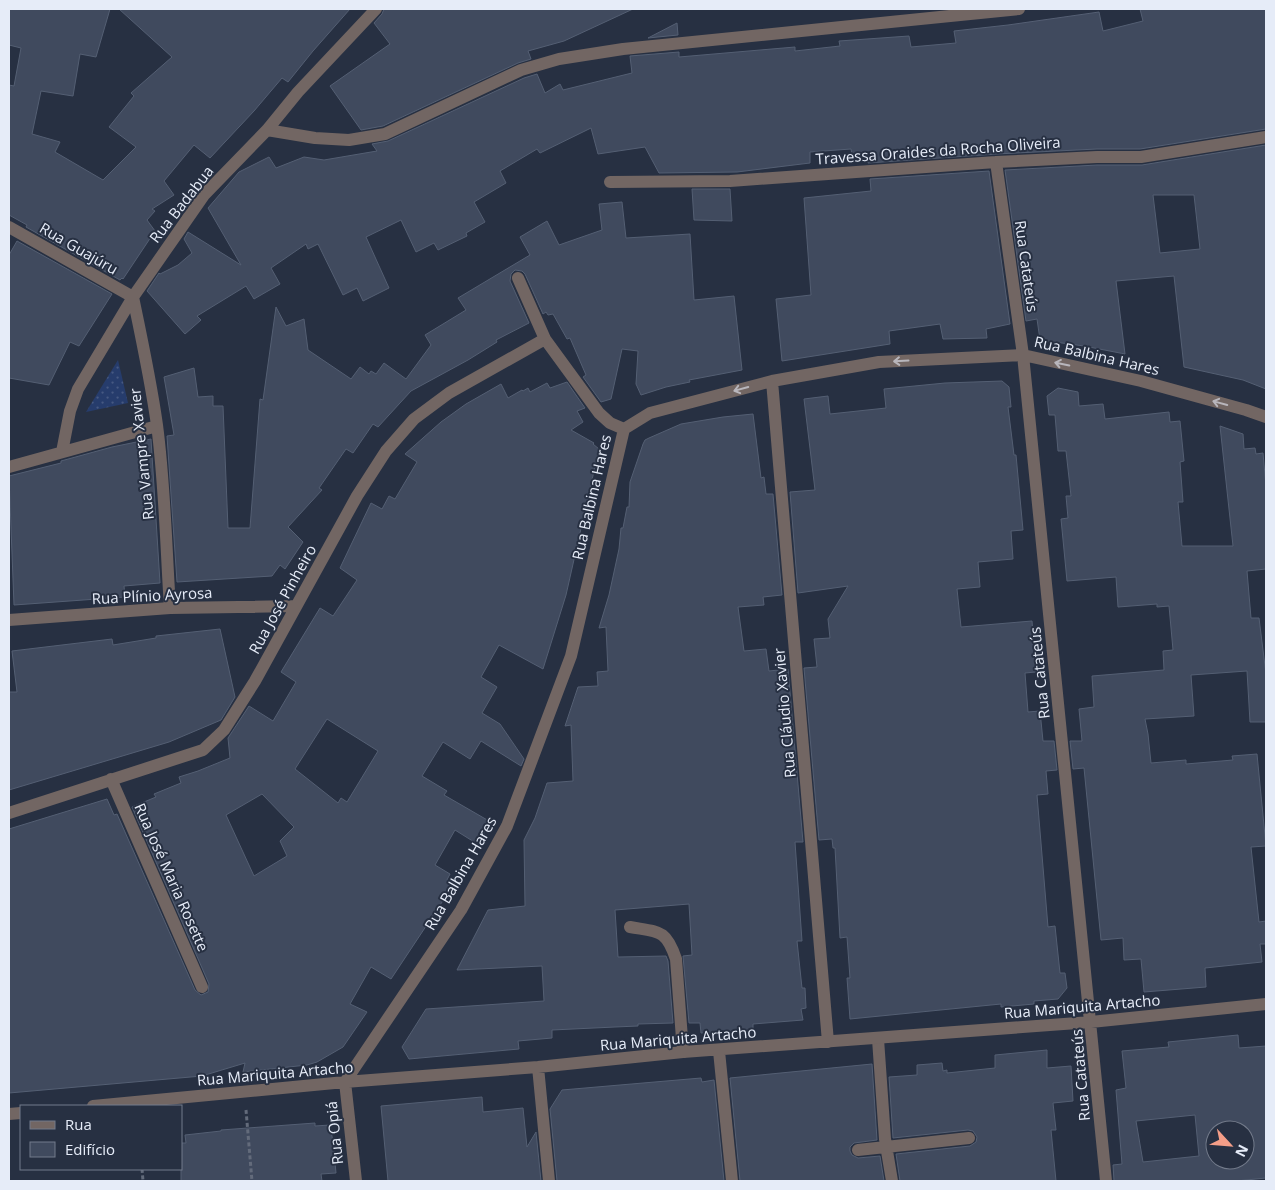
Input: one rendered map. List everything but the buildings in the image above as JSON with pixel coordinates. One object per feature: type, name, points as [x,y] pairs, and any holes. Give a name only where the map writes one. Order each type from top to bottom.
[{"type":"street","name":"Rua Badabua","points":[[62,452],[70,411],[78,389],[133,297],[204,195],[267,130],[298,92],[376,9]]},
{"type":"street","points":[[267,130],[315,138],[349,140],[385,134],[521,70],[568,57],[623,49],[1019,9]]},
{"type":"street","name":"Travessa Oraides da Rocha Oliveira","points":[[610,182],[730,181],[996,162],[1097,157],[1141,157],[1266,137]]},
{"type":"street","name":"Rua Catateús","points":[[996,162],[1023,355],[1106,1181]]},
{"type":"street","name":"Rua Guajúru","points":[[9,227],[133,297]]},
{"type":"street","points":[[518,278],[545,339],[599,413],[610,423],[624,429]]},
{"type":"street","name":"Rua Vampre Xavier","points":[[133,297],[143,342],[157,426],[170,608]]},
{"type":"street","name":"Rua José Pinheiro","points":[[9,813],[203,750],[224,730],[255,681],[357,496],[386,452],[414,419],[449,393],[545,339]]},
{"type":"street","name":"Rua Balbina Hares","points":[[345,1082],[461,910],[506,826],[571,656],[624,429],[650,413],[772,380],[879,362],[1023,355],[1141,381],[1266,417]]},
{"type":"street","name":"Rua Cláudio Xavier","points":[[772,380],[828,1042]]},
{"type":"street","points":[[9,467],[157,426]]},
{"type":"street","name":"Rua Plínio Ayrosa","points":[[9,620],[170,608],[296,606]]},
{"type":"street","name":"Rua José Maria Rosette","points":[[111,780],[202,987]]},
{"type":"street","points":[[630,927],[666,936],[672,946],[676,959],[683,1052]]},
{"type":"street","name":"Rua Mariquita Artacho","points":[[104,1105],[345,1082],[538,1067],[683,1052],[719,1051],[1091,1022],[1266,1004]]},
{"type":"street","points":[[878,1039],[885,1138],[892,1181]]},
{"type":"street","points":[[719,1051],[732,1181]]},
{"type":"street","points":[[538,1067],[549,1181]]},
{"type":"street","name":"Rua Opiá","points":[[345,1082],[356,1181]]},
{"type":"street","points":[[858,1150],[969,1138]]},
{"type":"path","points":[[245,1092],[252,1181]]},
{"type":"shaded area","points":[[118,360],[128,403],[86,412]]}]
